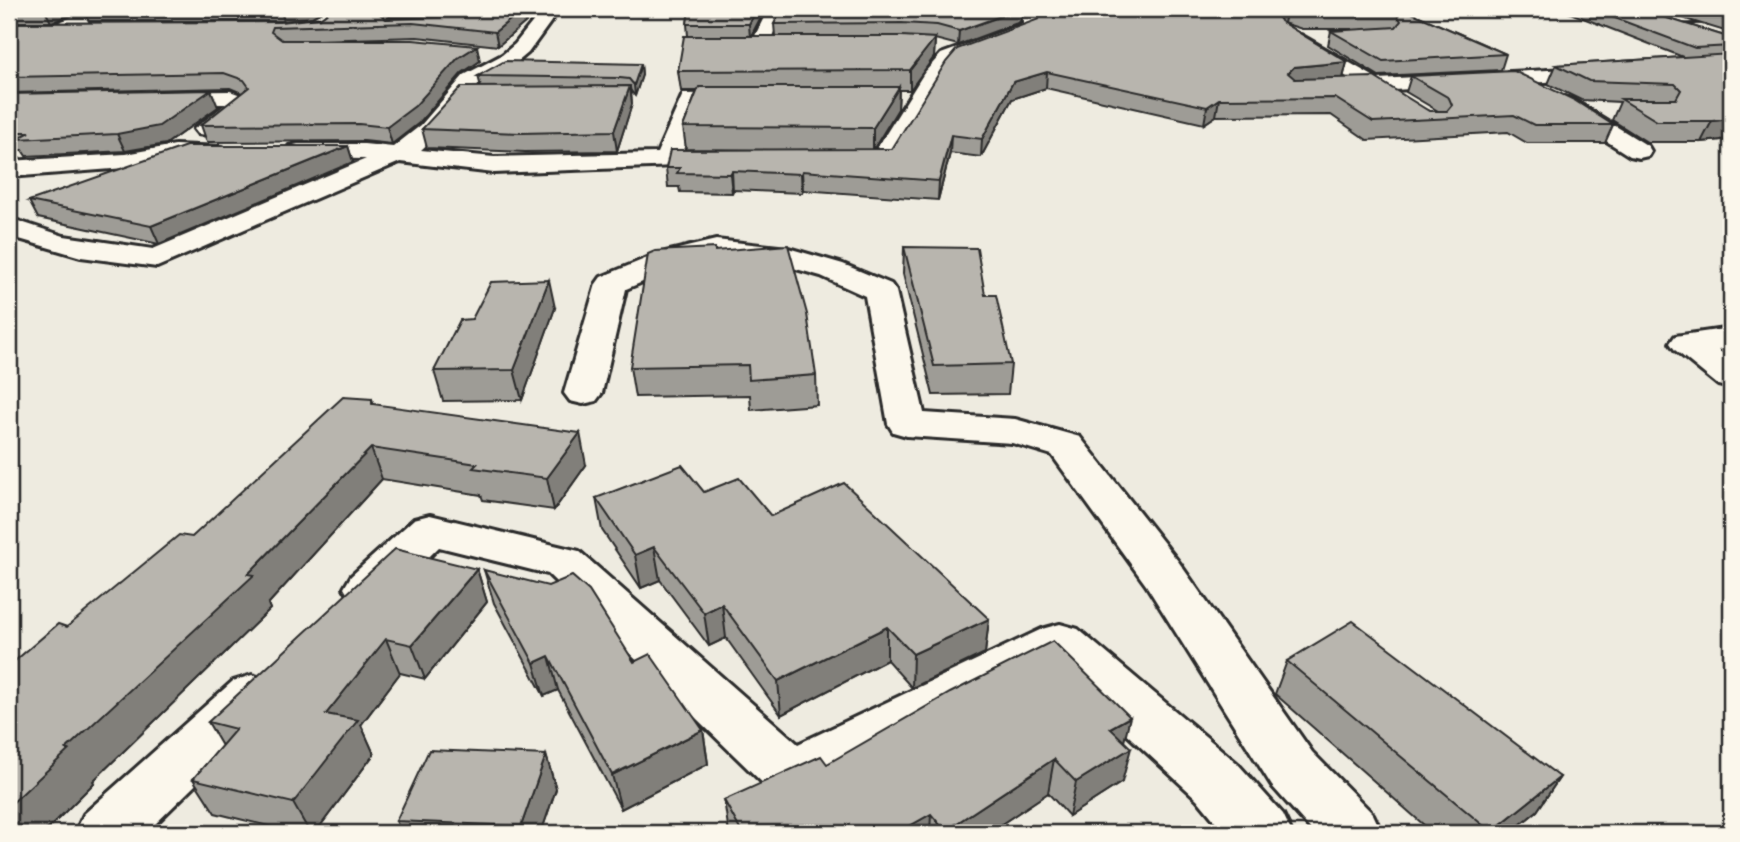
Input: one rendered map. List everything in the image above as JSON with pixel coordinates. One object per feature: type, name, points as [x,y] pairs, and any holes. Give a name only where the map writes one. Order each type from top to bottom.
[{"type":"street","points":[[53,30],[109,9]]},
{"type":"street","points":[[9,226],[27,235],[130,256],[157,258],[421,142],[466,85],[480,72],[513,56],[532,37],[552,9]]},
{"type":"street","points":[[776,9],[752,46],[785,46]]},
{"type":"street","points":[[815,160],[882,160],[909,99],[941,65],[948,58],[1031,27],[1031,9]]},
{"type":"street","points":[[1637,12],[1706,34]]},
{"type":"street","points":[[1657,18],[1731,16]]},
{"type":"street","points":[[9,30],[107,30]]},
{"type":"street","points":[[1334,36],[1291,34],[1409,107]]},
{"type":"street","points":[[936,48],[959,54]]},
{"type":"street","points":[[485,53],[513,56]]},
{"type":"street","points":[[1336,87],[1625,72]]},
{"type":"street","points":[[1515,79],[1576,110],[1639,151]]},
{"type":"street","points":[[460,95],[487,96]]},
{"type":"street","points":[[135,98],[230,97],[241,103],[175,152]]},
{"type":"street","points":[[667,159],[681,98],[774,98]]},
{"type":"street","points":[[1576,110],[1617,111]]},
{"type":"street","points":[[9,169],[125,161],[175,152],[243,152]]},
{"type":"street","points":[[270,152],[400,153],[494,164],[748,159]]},
{"type":"street","points":[[583,393],[612,284],[668,260],[716,249],[777,254],[832,270],[880,291],[907,424],[1015,430],[1066,446],[1162,573],[1292,769],[1352,833]]},
{"type":"street","points":[[1731,338],[1687,343],[1731,377]]},
{"type":"street","points":[[339,615],[430,530],[563,562],[792,774],[1060,643],[1217,781],[1262,833]]},
{"type":"street","points":[[105,833],[288,663]]},
{"type":"building","points":[[332,9],[378,9],[375,10],[386,19],[441,17],[451,9],[523,9],[495,32],[413,23],[273,27],[271,32],[282,40],[413,40],[477,46],[458,58],[415,106],[387,127],[359,124],[201,125],[249,87],[244,80],[224,73],[9,77],[9,23],[280,22],[320,18]]},
{"type":"building","points":[[689,9],[757,9],[749,24],[687,24]]},
{"type":"building","points":[[781,9],[1020,9],[959,31],[937,25],[902,23],[774,24]]},
{"type":"building","points":[[1044,9],[1287,9],[1277,15],[1280,21],[1347,62],[1294,67],[1288,73],[1295,79],[1374,77],[1429,111],[1447,111],[1452,105],[1449,98],[1411,76],[1514,71],[1574,100],[1613,125],[1534,125],[1514,115],[1373,122],[1335,98],[1219,99],[1207,107],[1047,72],[1013,82],[982,139],[951,135],[939,181],[802,171],[801,174],[732,171],[730,174],[677,173],[680,168],[666,168],[670,150],[892,149],[946,62],[957,49],[1039,19]]},
{"type":"building","points":[[1287,9],[1403,9],[1506,54],[1383,61],[1331,31],[1396,27],[1401,21],[1397,15],[1305,15]]},
{"type":"building","points":[[1591,9],[1638,9],[1731,38],[1731,46],[1695,48]]},
{"type":"building","points":[[1692,9],[1731,9],[1731,21]]},
{"type":"building","points":[[684,36],[935,38],[910,70],[678,71]]},
{"type":"building","points":[[1731,54],[1731,119],[1712,121],[1657,121],[1621,99],[1676,99],[1681,90],[1675,84],[1589,81],[1556,65]]},
{"type":"building","points":[[505,61],[641,64],[634,85],[629,79],[620,78],[478,76]]},
{"type":"building","points":[[630,86],[614,131],[521,133],[422,129],[461,87]]},
{"type":"building","points":[[699,87],[899,87],[873,128],[683,127]]},
{"type":"building","points":[[211,90],[159,126],[117,134],[17,139],[30,132],[9,132],[9,94]]},
{"type":"building","points":[[186,146],[348,146],[151,226],[29,201]]},
{"type":"building","points":[[788,245],[807,314],[816,375],[749,380],[748,365],[630,367],[648,254],[655,251],[715,248],[715,251]]},
{"type":"building","points":[[904,247],[977,248],[985,295],[996,295],[1011,364],[934,366]]},
{"type":"building","points":[[549,280],[514,370],[434,371],[460,320],[472,319],[491,282]]},
{"type":"building","points":[[343,397],[372,399],[372,404],[580,433],[547,478],[473,468],[477,464],[371,448],[248,574],[254,575],[66,749],[69,750],[9,806],[9,666],[58,624],[67,627],[179,535],[192,537]]},
{"type":"building","points":[[682,465],[704,492],[739,478],[771,516],[844,483],[989,619],[913,654],[887,627],[778,681],[722,604],[704,613],[654,547],[635,555],[596,498]]},
{"type":"building","points":[[395,549],[477,569],[412,645],[386,639],[326,714],[358,720],[293,803],[193,779],[236,729],[208,722]]},
{"type":"building","points":[[484,570],[548,586],[572,576],[589,591],[634,662],[650,654],[703,730],[612,775],[549,656],[534,663]]},
{"type":"building","points":[[1353,621],[1560,777],[1491,832],[1287,661]]},
{"type":"building","points":[[1053,641],[1130,717],[1110,728],[1131,748],[1076,782],[1054,759],[945,831],[931,814],[897,833],[742,833],[724,800],[821,756],[827,764],[950,693]]},
{"type":"building","points":[[429,750],[546,755],[521,826],[396,821]]}]
